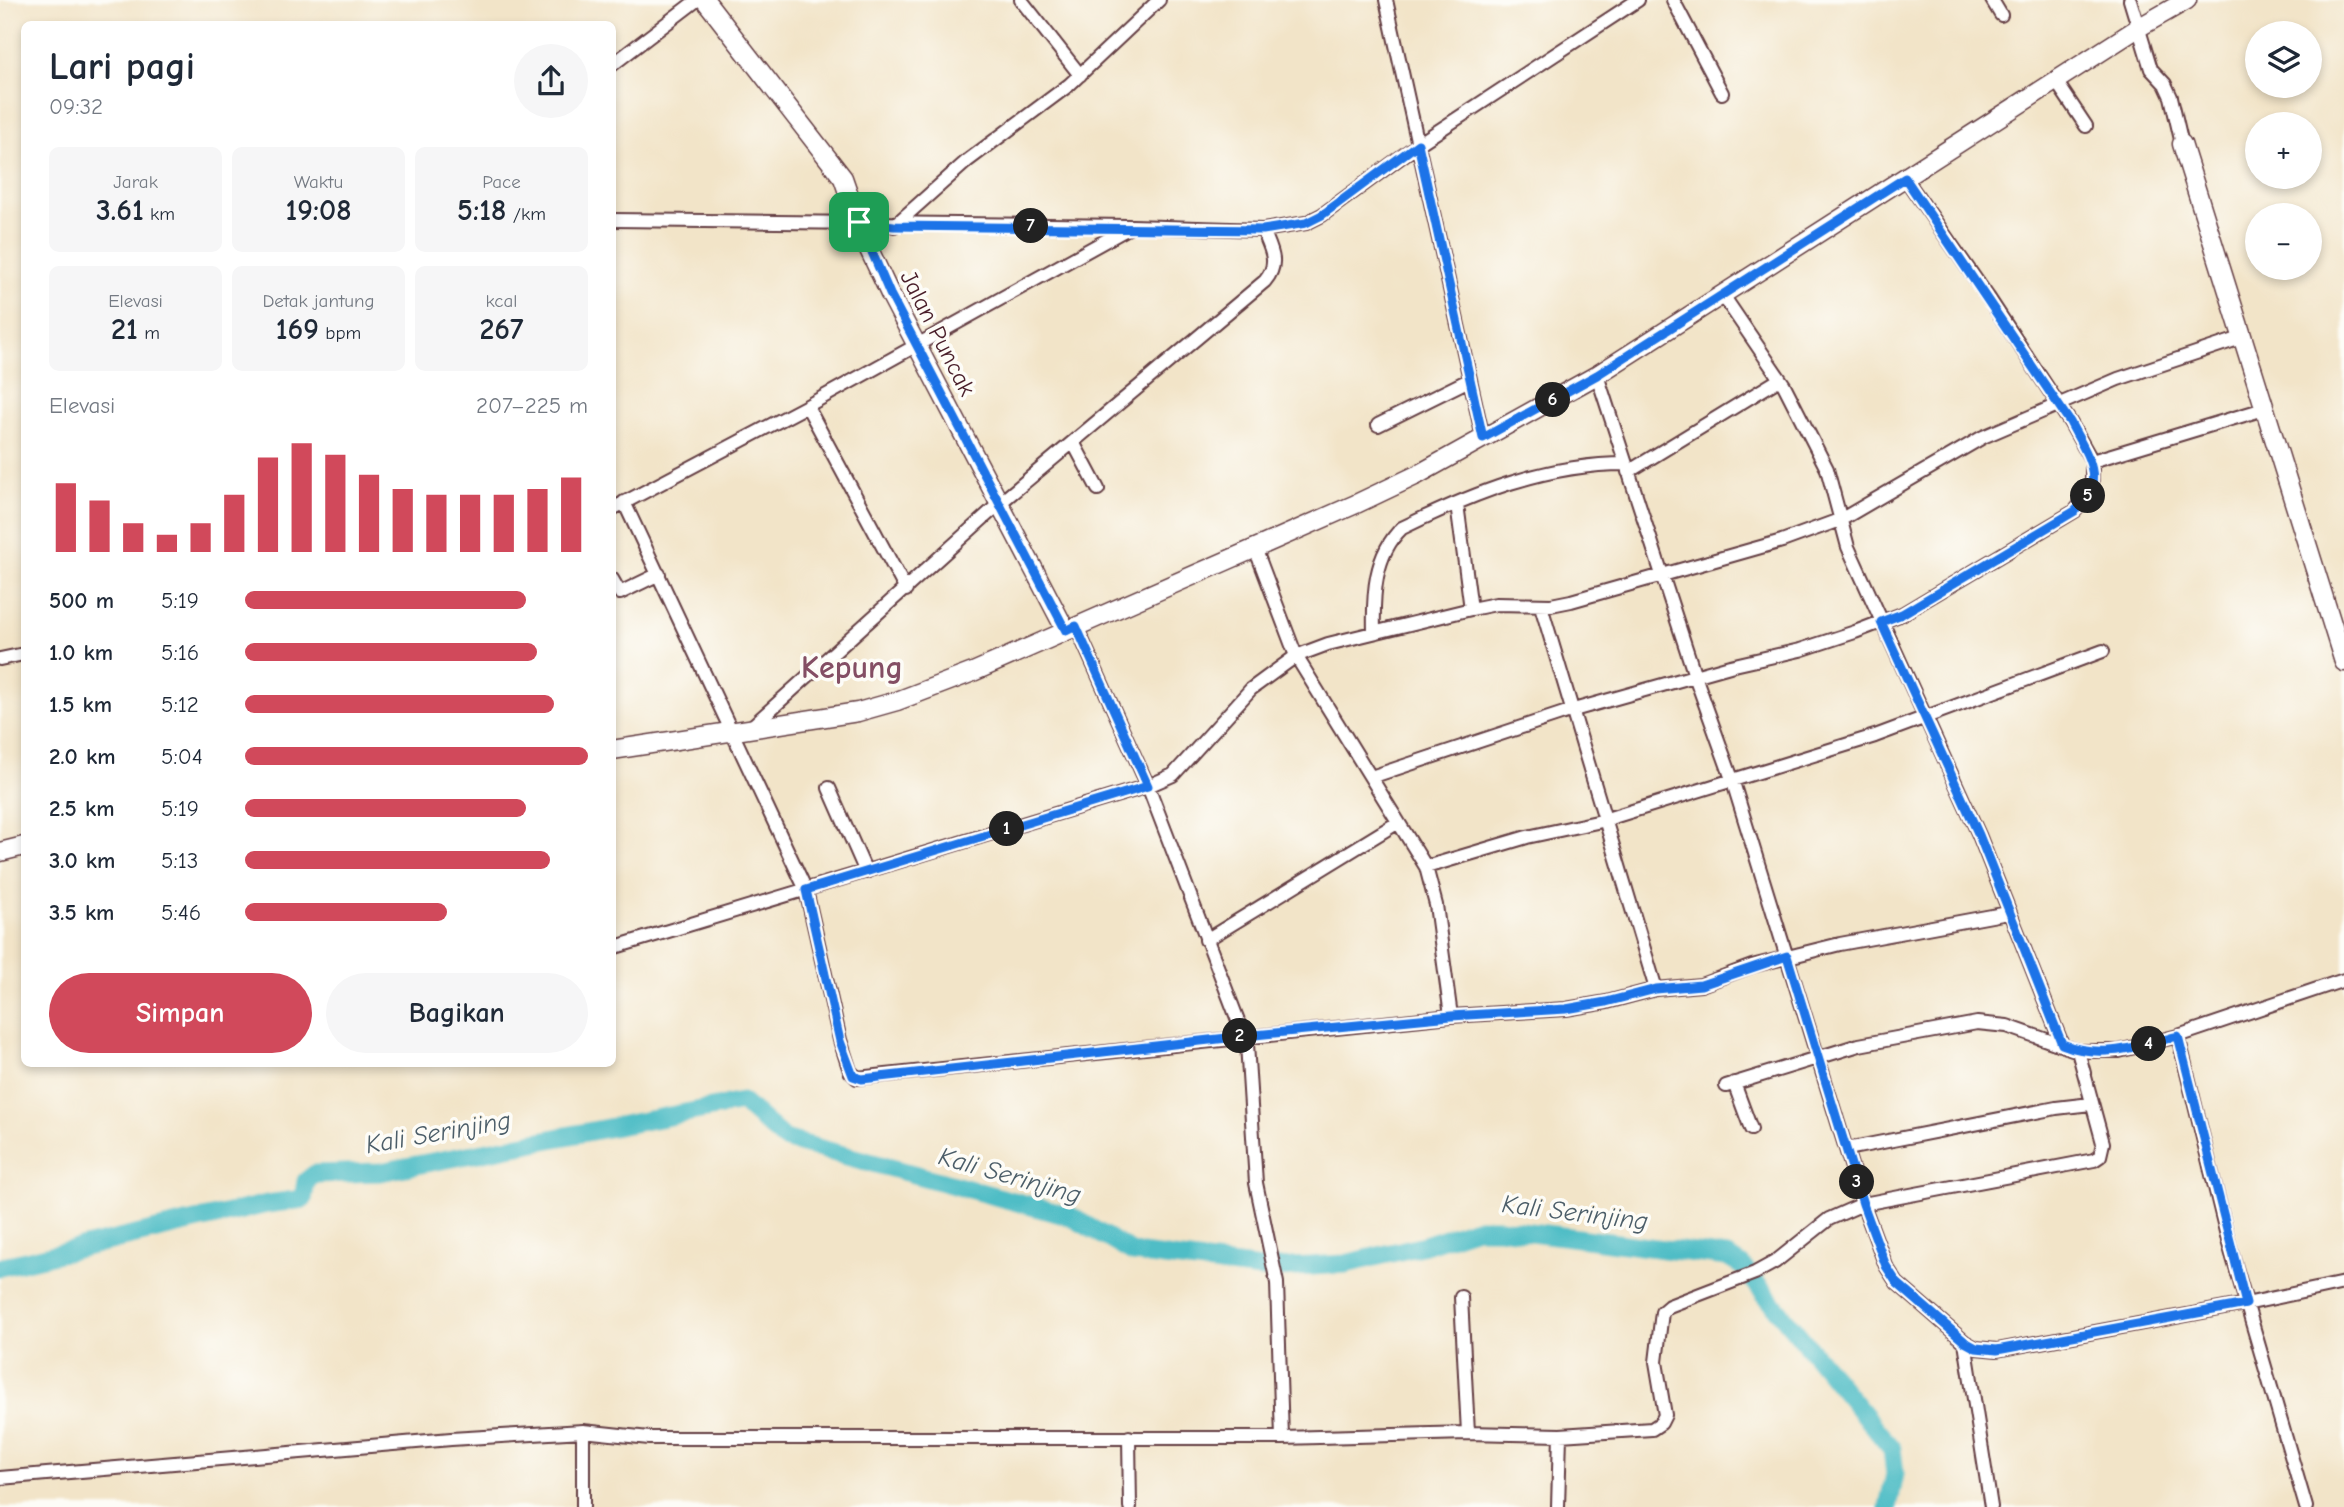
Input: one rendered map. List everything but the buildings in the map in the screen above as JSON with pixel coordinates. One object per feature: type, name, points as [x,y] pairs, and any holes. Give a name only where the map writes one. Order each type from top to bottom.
[{"type":"main road","name":"Jalan Puncak","points":[[705,0],[832,162],[850,193],[874,261],[916,344],[1000,503],[1071,629]]},
{"type":"main road","points":[[616,749],[858,712],[897,701],[1071,629],[1405,480],[1597,375],[2137,28],[2187,0]]},
{"type":"main road","points":[[2180,137],[2344,662]]},
{"type":"main road","points":[[0,852],[21,847]]},
{"type":"street","points":[[616,62],[697,0]]},
{"type":"street","points":[[1021,0],[1080,75]]},
{"type":"street","points":[[894,226],[967,161],[1080,75],[1159,0]]},
{"type":"street","points":[[1386,0],[1483,438]]},
{"type":"street","points":[[616,220],[1263,230],[1306,223],[1322,215],[1418,144],[1638,0]]},
{"type":"street","points":[[1673,0],[1722,93]]},
{"type":"street","points":[[1992,0],[2001,15]]},
{"type":"street","points":[[2130,0],[2151,69],[2165,84],[2171,97],[2180,137]]},
{"type":"street","points":[[2056,80],[2086,127]]},
{"type":"street","points":[[1371,777],[1570,711],[1800,650],[1881,622],[1902,614],[2075,511],[2092,491],[2092,461],[2057,404],[1905,178]]},
{"type":"street","points":[[616,507],[807,406],[1132,226]]},
{"type":"street","points":[[741,730],[906,590],[1000,503],[1265,281],[1275,262],[1263,230]]},
{"type":"street","points":[[1722,295],[1780,379],[1827,469],[1848,547],[1979,835],[2008,914],[2062,1044]]},
{"type":"street","points":[[616,947],[864,865],[1145,780],[1173,775],[1251,689],[1296,656],[1328,644],[1471,608],[1496,604],[1541,606],[1662,576],[1782,541],[1842,519],[1983,436],[2057,404],[2241,338]]},
{"type":"street","points":[[1597,375],[1695,676],[1732,779],[1863,1204],[1890,1275],[1965,1342],[1976,1348],[2004,1349],[2344,1283]]},
{"type":"street","points":[[1374,632],[1379,569],[1390,540],[1402,528],[1516,479],[1561,467],[1627,468],[1780,379]]},
{"type":"street","points":[[1378,425],[1469,380]]},
{"type":"street","points":[[807,406],[906,590]]},
{"type":"street","points":[[2092,461],[2264,409]]},
{"type":"street","points":[[1073,442],[1098,489]]},
{"type":"street","points":[[624,502],[741,730],[804,886],[840,1041],[850,1071],[857,1078],[1247,1044],[1451,1016],[1566,1009],[1656,989],[1701,985],[1787,956],[1893,933],[2008,914]]},
{"type":"street","points":[[1457,504],[1471,608]]},
{"type":"street","points":[[1255,548],[1296,656],[1426,867],[1436,905],[1451,1016]]},
{"type":"street","points":[[616,586],[620,593],[659,574]]},
{"type":"street","points":[[1541,606],[1570,711],[1646,948],[1656,989]]},
{"type":"street","points":[[1071,629],[1145,780],[1247,1044],[1256,1183],[1270,1239],[1277,1283],[1282,1438]]},
{"type":"street","points":[[1426,867],[1502,844],[1604,820],[1924,719],[2103,651]]},
{"type":"street","points":[[0,659],[21,655]]},
{"type":"street","points":[[829,788],[864,865]]},
{"type":"street","points":[[1206,940],[1397,823]]},
{"type":"street","points":[[1751,1129],[1730,1084],[1858,1045],[1977,1023],[2007,1027],[2078,1051],[2119,1051],[2178,1036],[2344,980]]},
{"type":"street","points":[[2178,1036],[2246,1304],[2306,1507]]},
{"type":"street","points":[[0,1478],[451,1439],[583,1431],[649,1438],[1282,1438],[1468,1433],[1560,1435],[1652,1429],[1661,1423],[1665,1407],[1656,1362],[1662,1312],[1682,1300],[1755,1273],[1774,1262],[1829,1219],[1863,1204],[2094,1160],[2104,1151],[2078,1051]]},
{"type":"street","points":[[1847,1149],[2056,1108],[2091,1104]]},
{"type":"street","points":[[1461,1297],[1468,1433]]},
{"type":"street","points":[[1965,1342],[1992,1507]]},
{"type":"street","points":[[583,1431],[583,1507]]},
{"type":"street","points":[[1558,1507],[1560,1435]]},
{"type":"street","points":[[1129,1437],[1130,1507]]},
{"type":"waterway","name":"Kali Serinjing","points":[[0,1267],[267,1204],[303,1199],[306,1181],[315,1174],[380,1172],[742,1102],[784,1139],[1072,1217],[1133,1253],[1261,1269],[1345,1264],[1425,1245],[1476,1228],[1499,1228],[1727,1257],[1742,1266],[1892,1449],[1895,1474],[1888,1507]]},
{"type":"district","name":"Kepung","points":[[852,667]]},
{"type":"route","points":[[1418,144],[1483,438],[1597,375],[1905,178],[2070,422],[2092,461],[2093,479],[2092,491],[2075,511],[1902,614],[1881,622],[1979,835],[2008,914],[2062,1044],[2078,1051],[2119,1051],[2178,1036],[2246,1304],[1997,1350],[1976,1348],[1965,1342],[1890,1275],[1863,1204],[1787,956],[1752,965],[1701,985],[1656,989],[1566,1009],[1451,1016],[1245,1036],[862,1079],[853,1076],[840,1041],[806,890],[1148,786],[1076,626],[1066,631],[890,294],[859,222],[894,226],[1132,226],[1263,230],[1306,223],[1322,215],[1418,144]]}]
